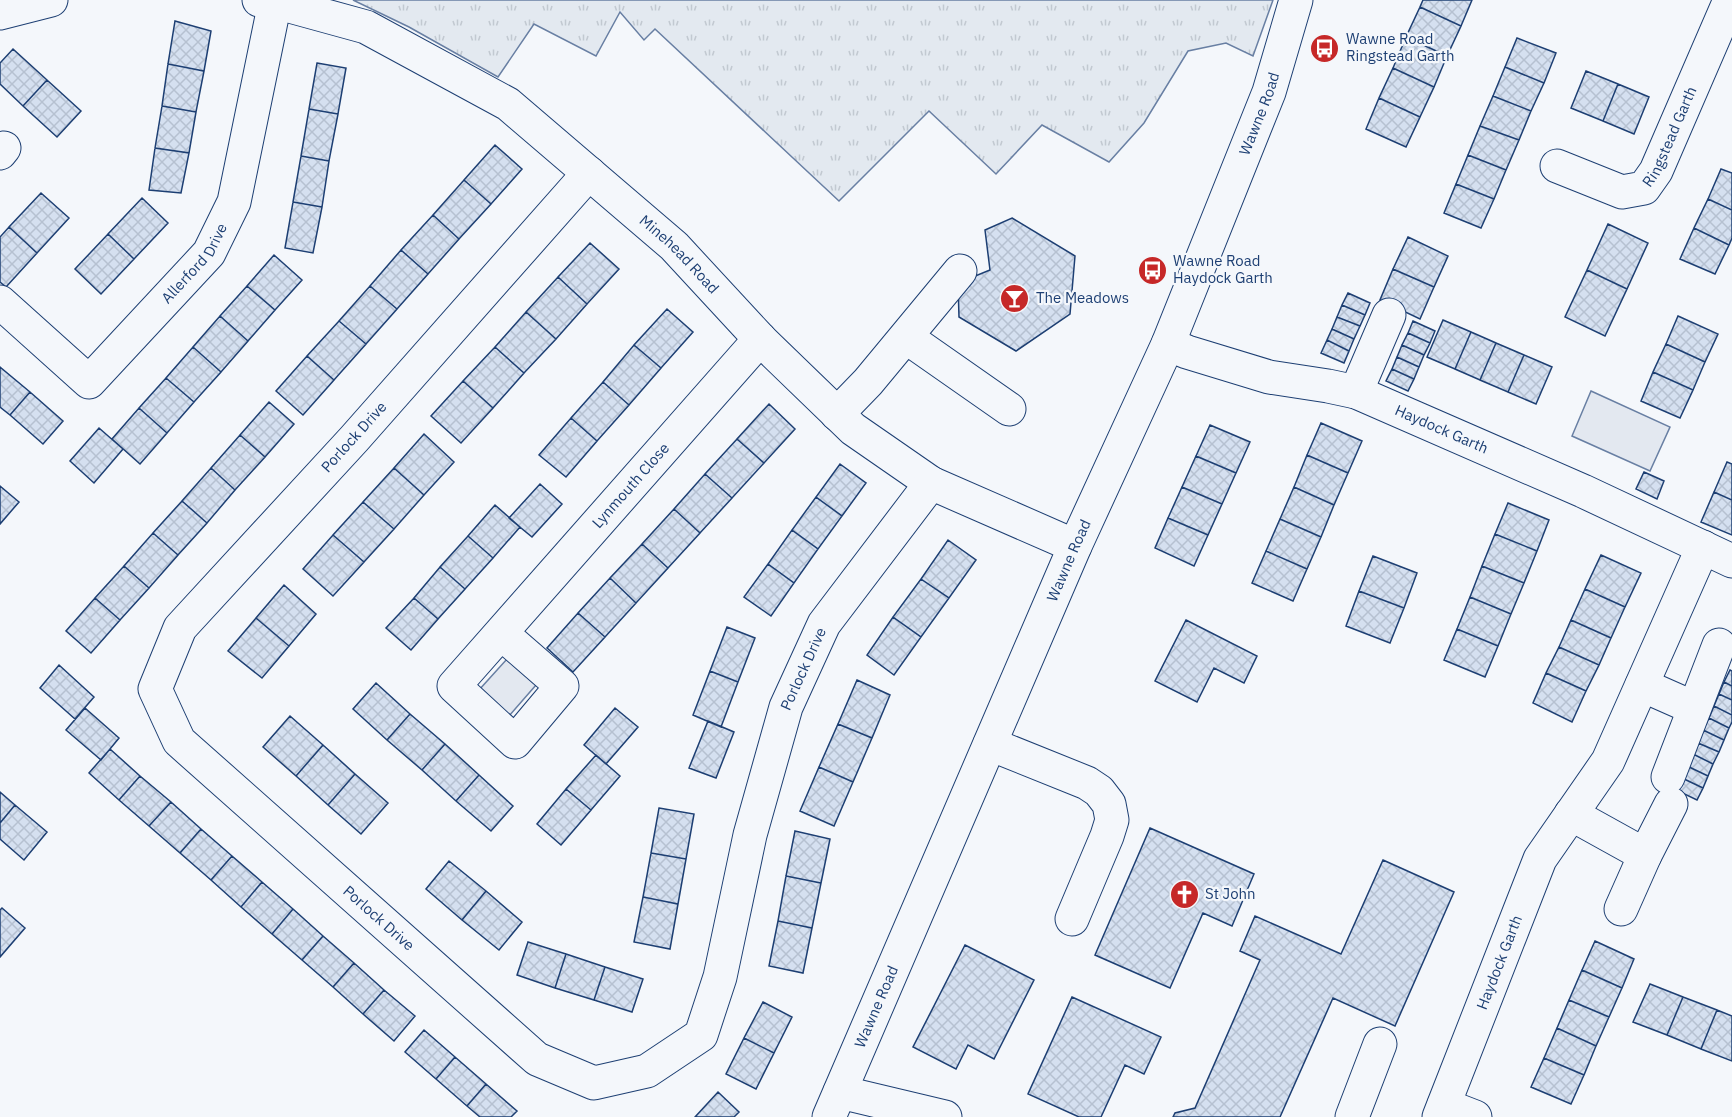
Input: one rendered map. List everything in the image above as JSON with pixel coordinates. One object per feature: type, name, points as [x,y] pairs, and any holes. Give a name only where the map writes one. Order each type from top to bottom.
[{"type":"street","points":[[0,13],[51,0]]},
{"type":"street","name":"Wawne Road","points":[[834,1105],[1075,546],[1168,344],[1269,92],[1296,0]]},
{"type":"street","name":"Ringstead Garth","points":[[1557,166],[1622,192],[1644,188],[1656,171],[1730,0]]},
{"type":"street","name":"Minehead Road","points":[[267,1],[366,27],[508,104],[674,246],[760,339],[854,429],[931,483],[1075,546]]},
{"type":"street","name":"Allerford Drive","points":[[0,302],[89,382],[209,253],[234,202],[267,1]]},
{"type":"street","name":"Porlock Drive","points":[[589,173],[354,439],[180,628],[155,689],[179,741],[537,1059],[594,1083],[647,1071],[701,1035],[720,978],[750,835],[786,707],[824,624],[931,483]]},
{"type":"street","points":[[837,414],[868,382],[960,272]]},
{"type":"street","points":[[1356,392],[1389,315]]},
{"type":"street","points":[[906,337],[1009,409]]},
{"type":"street","name":"Lynmouth Close","points":[[501,633],[760,339]]},
{"type":"street","name":"Haydock Garth","points":[[1168,344],[1269,377],[1356,392],[1583,491],[1732,561]]},
{"type":"street","name":"Haydock Garth","points":[[1442,1111],[1540,859],[1608,761],[1703,547]]},
{"type":"street","points":[[1621,909],[1670,790],[1694,708],[1719,645]]},
{"type":"street","points":[[1642,686],[1694,708]]},
{"type":"street","points":[[990,744],[1087,783],[1099,791],[1109,804],[1112,820],[1107,836],[1072,919]]},
{"type":"street","points":[[1571,814],[1645,855]]},
{"type":"street","points":[[1352,1117],[1380,1044]]},
{"type":"street","points":[[834,1105],[945,1117]]},
{"type":"street","points":[[1442,1111],[1475,1117]]},
{"type":"green space","points":[[353,0],[1273,0],[1253,56],[1226,43],[1188,51],[1144,123],[1109,162],[1042,125],[996,174],[929,111],[839,201],[655,29],[644,40],[620,12],[596,56],[534,24],[498,77],[409,27]]},
{"type":"shaded area","points":[[1591,391],[1670,427],[1650,471],[1572,436]]},
{"type":"shaded area","points":[[507,659],[536,685],[509,716],[479,690]]},
{"type":"building","points":[[1423,0],[1472,0],[1461,26],[1420,7]]},
{"type":"building","points":[[1420,7],[1461,26],[1447,56],[1406,37]]},
{"type":"building","points":[[175,21],[211,31],[204,71],[168,64]]},
{"type":"building","points":[[1406,37],[1447,56],[1434,87],[1393,68]]},
{"type":"building","points":[[1517,38],[1556,53],[1544,83],[1505,67]]},
{"type":"building","points":[[13,49],[47,80],[23,106],[0,84],[0,63]]},
{"type":"building","points":[[317,63],[346,68],[338,114],[309,109]]},
{"type":"building","points":[[168,64],[204,71],[196,112],[162,106]]},
{"type":"building","points":[[1505,67],[1544,83],[1531,111],[1493,96]]},
{"type":"building","points":[[1393,68],[1434,87],[1420,117],[1379,98]]},
{"type":"building","points":[[1586,71],[1618,84],[1603,121],[1571,108]]},
{"type":"building","points":[[47,80],[81,111],[57,137],[23,106]]},
{"type":"building","points":[[1618,84],[1649,97],[1634,134],[1603,121]]},
{"type":"building","points":[[1493,96],[1531,111],[1519,140],[1480,126]]},
{"type":"building","points":[[1379,98],[1420,117],[1406,147],[1366,129]]},
{"type":"building","points":[[162,106],[196,112],[189,153],[155,148]]},
{"type":"building","points":[[309,109],[338,114],[329,161],[301,156]]},
{"type":"building","points":[[1480,126],[1519,140],[1506,170],[1468,155]]},
{"type":"building","points":[[495,145],[522,169],[491,204],[464,180]]},
{"type":"building","points":[[155,148],[189,153],[181,193],[149,190]]},
{"type":"building","points":[[1468,155],[1506,170],[1494,199],[1456,184]]},
{"type":"building","points":[[301,156],[329,161],[322,207],[293,202]]},
{"type":"building","points":[[1721,169],[1732,173],[1732,210],[1708,199]]},
{"type":"building","points":[[464,180],[491,204],[459,239],[433,215]]},
{"type":"building","points":[[1456,184],[1494,199],[1481,228],[1444,213]]},
{"type":"building","points":[[41,193],[69,218],[37,253],[9,227]]},
{"type":"building","points":[[142,198],[168,223],[134,259],[108,234]]},
{"type":"building","points":[[1708,199],[1732,210],[1732,238],[1729,245],[1694,228]]},
{"type":"building","points":[[293,202],[322,207],[313,253],[285,248]]},
{"type":"building","points":[[433,215],[459,239],[428,274],[401,250]]},
{"type":"building","name":"The Meadows","points":[[1012,218],[1075,256],[1070,314],[1016,351],[959,317],[958,283],[990,270],[985,230]]},
{"type":"building","points":[[1608,224],[1648,243],[1627,289],[1587,270]]},
{"type":"building","points":[[9,227],[37,253],[6,287],[0,282],[0,237]]},
{"type":"building","points":[[1694,228],[1729,245],[1715,274],[1680,259]]},
{"type":"building","points":[[108,234],[134,259],[101,294],[75,269]]},
{"type":"building","points":[[1408,237],[1448,256],[1434,287],[1393,269]]},
{"type":"building","points":[[590,243],[619,269],[587,304],[558,277]]},
{"type":"building","points":[[401,250],[428,274],[397,309],[370,286]]},
{"type":"building","points":[[274,255],[302,280],[275,310],[247,286]]},
{"type":"building","points":[[1393,269],[1434,287],[1420,319],[1380,300]]},
{"type":"building","points":[[1587,270],[1627,289],[1605,336],[1565,317]]},
{"type":"building","points":[[558,277],[587,304],[556,339],[526,312]]},
{"type":"building","points":[[247,286],[275,310],[248,341],[220,316]]},
{"type":"building","points":[[370,286],[397,309],[366,344],[339,321]]},
{"type":"building","points":[[1348,293],[1370,303],[1365,315],[1342,305]]},
{"type":"building","points":[[1342,305],[1365,315],[1360,326],[1337,317]]},
{"type":"building","points":[[667,309],[693,332],[661,368],[634,345]]},
{"type":"building","points":[[526,312],[556,339],[524,373],[495,347]]},
{"type":"building","points":[[220,316],[248,341],[221,372],[193,347]]},
{"type":"building","points":[[1678,316],[1718,334],[1705,362],[1666,344]]},
{"type":"building","points":[[1337,317],[1360,326],[1354,339],[1332,329]]},
{"type":"building","points":[[1443,320],[1471,332],[1455,369],[1427,357]]},
{"type":"building","points":[[339,321],[366,344],[334,380],[307,356]]},
{"type":"building","points":[[1413,321],[1435,331],[1430,343],[1408,333]]},
{"type":"building","points":[[1332,329],[1354,339],[1349,351],[1327,340]]},
{"type":"building","points":[[1471,332],[1496,343],[1480,380],[1455,369]]},
{"type":"building","points":[[1408,333],[1430,343],[1424,355],[1402,345]]},
{"type":"building","points":[[1327,340],[1349,351],[1344,363],[1321,353]]},
{"type":"building","points":[[1496,343],[1524,355],[1508,392],[1480,380]]},
{"type":"building","points":[[1666,344],[1705,362],[1693,390],[1653,372]]},
{"type":"building","points":[[634,345],[661,368],[629,405],[603,382]]},
{"type":"building","points":[[1402,345],[1424,355],[1419,367],[1397,357]]},
{"type":"building","points":[[193,347],[221,372],[194,402],[166,378]]},
{"type":"building","points":[[495,347],[524,373],[493,408],[463,381]]},
{"type":"building","points":[[1524,355],[1552,367],[1536,404],[1508,392]]},
{"type":"building","points":[[307,356],[334,380],[303,415],[276,391]]},
{"type":"building","points":[[1397,357],[1419,367],[1414,379],[1392,369]]},
{"type":"building","points":[[0,367],[30,392],[10,415],[0,407]]},
{"type":"building","points":[[1392,369],[1414,379],[1408,391],[1386,381]]},
{"type":"building","points":[[1653,372],[1693,390],[1680,418],[1641,401]]},
{"type":"building","points":[[166,378],[194,402],[167,433],[139,408]]},
{"type":"building","points":[[463,381],[493,408],[461,443],[431,416]]},
{"type":"building","points":[[603,382],[629,405],[597,441],[571,418]]},
{"type":"building","points":[[30,392],[63,421],[43,444],[10,415]]},
{"type":"building","points":[[269,402],[294,424],[265,457],[240,435]]},
{"type":"building","points":[[769,404],[795,429],[764,463],[737,439]]},
{"type":"building","points":[[139,408],[167,433],[140,464],[112,439]]},
{"type":"building","points":[[571,418],[597,441],[566,477],[539,455]]},
{"type":"building","points":[[1321,423],[1362,441],[1348,473],[1307,455]]},
{"type":"building","points":[[1210,425],[1250,442],[1236,473],[1196,456]]},
{"type":"building","points":[[99,428],[123,449],[94,483],[70,461]]},
{"type":"building","points":[[424,434],[454,462],[424,495],[394,468]]},
{"type":"building","points":[[240,435],[265,457],[235,490],[211,468]]},
{"type":"building","points":[[737,439],[764,463],[732,498],[705,474]]},
{"type":"building","points":[[1307,455],[1348,473],[1334,505],[1294,487]]},
{"type":"building","points":[[1196,456],[1236,473],[1222,504],[1182,487]]},
{"type":"building","points":[[1727,462],[1732,464],[1732,500],[1714,492]]},
{"type":"building","points":[[840,464],[866,483],[842,516],[816,497]]},
{"type":"building","points":[[211,468],[235,490],[207,523],[182,501]]},
{"type":"building","points":[[394,468],[424,495],[394,529],[363,502]]},
{"type":"building","points":[[1644,472],[1664,481],[1657,499],[1636,489]]},
{"type":"building","points":[[705,474],[732,498],[700,533],[674,509]]},
{"type":"building","points":[[540,484],[562,504],[532,537],[509,518]]},
{"type":"building","points":[[0,486],[19,502],[0,524]]},
{"type":"building","points":[[1182,487],[1222,504],[1208,535],[1168,518]]},
{"type":"building","points":[[1294,487],[1334,505],[1321,537],[1280,519]]},
{"type":"building","points":[[1714,492],[1732,500],[1732,535],[1701,522]]},
{"type":"building","points":[[816,497],[842,516],[818,549],[792,530]]},
{"type":"building","points":[[182,501],[207,523],[178,555],[153,533]]},
{"type":"building","points":[[363,502],[394,529],[364,562],[333,535]]},
{"type":"building","points":[[1508,503],[1549,520],[1537,551],[1495,534]]},
{"type":"building","points":[[495,505],[520,527],[493,558],[468,536]]},
{"type":"building","points":[[674,509],[700,533],[668,568],[642,544]]},
{"type":"building","points":[[1168,518],[1208,535],[1194,566],[1155,548]]},
{"type":"building","points":[[1280,519],[1321,537],[1307,569],[1266,551]]},
{"type":"building","points":[[792,530],[818,549],[794,583],[768,564]]},
{"type":"building","points":[[153,533],[178,555],[149,588],[124,566]]},
{"type":"building","points":[[1495,534],[1537,551],[1524,583],[1482,566]]},
{"type":"building","points":[[333,535],[364,562],[333,596],[303,569]]},
{"type":"building","points":[[468,536],[493,558],[465,589],[440,567]]},
{"type":"building","points":[[948,540],[976,560],[949,598],[921,579]]},
{"type":"building","points":[[642,544],[668,568],[636,603],[610,578]]},
{"type":"building","points":[[1266,551],[1307,569],[1293,601],[1252,583]]},
{"type":"building","points":[[1601,555],[1641,573],[1625,607],[1585,589]]},
{"type":"building","points":[[1373,556],[1417,573],[1404,608],[1359,591]]},
{"type":"building","points":[[768,564],[794,583],[771,616],[744,597]]},
{"type":"building","points":[[124,566],[149,588],[120,620],[95,598]]},
{"type":"building","points":[[1482,566],[1524,583],[1511,614],[1470,597]]},
{"type":"building","points":[[440,567],[465,589],[438,619],[414,598]]},
{"type":"building","points":[[610,578],[636,603],[605,637],[578,613]]},
{"type":"building","points":[[921,579],[949,598],[921,637],[893,617]]},
{"type":"building","points":[[284,585],[316,614],[289,646],[256,618]]},
{"type":"building","points":[[1585,589],[1625,607],[1611,638],[1571,620]]},
{"type":"building","points":[[1359,591],[1404,608],[1390,643],[1346,626]]},
{"type":"building","points":[[1470,597],[1511,614],[1498,646],[1457,629]]},
{"type":"building","points":[[95,598],[120,620],[91,653],[66,631]]},
{"type":"building","points":[[414,598],[438,619],[411,650],[386,628]]},
{"type":"building","points":[[578,613],[605,637],[573,672],[547,648]]},
{"type":"building","points":[[893,617],[921,637],[894,675],[867,655]]},
{"type":"building","points":[[256,618],[289,646],[262,678],[228,651]]},
{"type":"building","points":[[1186,620],[1257,656],[1244,683],[1214,668],[1197,702],[1155,681]]},
{"type":"building","points":[[1571,620],[1611,638],[1599,665],[1559,647]]},
{"type":"building","points":[[727,627],[755,638],[738,682],[710,671]]},
{"type":"building","points":[[1457,629],[1498,646],[1485,677],[1444,660]]},
{"type":"building","points":[[1559,647],[1599,665],[1586,691],[1546,673]]},
{"type":"building","points":[[59,665],[94,697],[75,719],[40,688]]},
{"type":"building","points":[[1730,670],[1732,671],[1732,686],[1724,682]]},
{"type":"building","points":[[710,671],[738,682],[721,727],[693,715]]},
{"type":"building","points":[[1546,673],[1586,691],[1572,722],[1533,703]]},
{"type":"building","points":[[857,680],[890,695],[872,738],[838,724]]},
{"type":"building","points":[[1724,682],[1732,686],[1732,700],[1719,694]]},
{"type":"building","points":[[376,683],[410,714],[387,740],[353,709]]},
{"type":"building","points":[[1719,694],[1732,700],[1732,715],[1714,706]]},
{"type":"building","points":[[1714,706],[1732,715],[1729,728],[1709,718]]},
{"type":"building","points":[[85,708],[119,738],[101,760],[66,730]]},
{"type":"building","points":[[615,708],[638,727],[606,764],[584,745]]},
{"type":"building","points":[[410,714],[445,744],[422,770],[387,740]]},
{"type":"building","points":[[290,716],[323,745],[296,776],[263,747]]},
{"type":"building","points":[[1709,718],[1729,728],[1724,740],[1703,730]]},
{"type":"building","points":[[708,721],[734,732],[716,778],[689,768]]},
{"type":"building","points":[[838,724],[872,738],[853,782],[819,767]]},
{"type":"building","points":[[1703,730],[1724,740],[1719,752],[1698,743]]},
{"type":"building","points":[[1698,743],[1719,752],[1713,764],[1693,754]]},
{"type":"building","points":[[445,744],[479,775],[456,801],[422,770]]},
{"type":"building","points":[[323,745],[355,774],[328,805],[296,776]]},
{"type":"building","points":[[110,749],[140,776],[119,800],[89,773]]},
{"type":"building","points":[[1693,754],[1713,764],[1708,776],[1687,766]]},
{"type":"building","points":[[596,755],[620,776],[591,810],[566,789]]},
{"type":"building","points":[[1687,766],[1708,776],[1703,788],[1682,778]]},
{"type":"building","points":[[819,767],[853,782],[834,826],[800,811]]},
{"type":"building","points":[[355,774],[388,803],[361,834],[328,805]]},
{"type":"building","points":[[479,775],[513,806],[491,831],[456,801]]},
{"type":"building","points":[[140,776],[171,802],[149,826],[119,800]]},
{"type":"building","points":[[1682,778],[1703,788],[1697,800],[1676,790]]},
{"type":"building","points":[[566,789],[591,810],[561,845],[537,824]]},
{"type":"building","points":[[0,792],[15,805],[0,823]]},
{"type":"building","points":[[171,802],[201,829],[180,853],[149,826]]},
{"type":"building","points":[[15,805],[47,832],[24,860],[0,839],[0,823]]},
{"type":"building","points":[[659,808],[694,814],[686,859],[651,853]]},
{"type":"building","name":"St John","points":[[1150,828],[1254,874],[1232,926],[1203,913],[1170,988],[1095,955]]},
{"type":"building","points":[[201,829],[232,856],[211,880],[180,853]]},
{"type":"building","points":[[795,831],[830,839],[821,883],[786,876]]},
{"type":"building","points":[[651,853],[686,859],[678,904],[643,897]]},
{"type":"building","points":[[232,856],[262,882],[241,907],[211,880]]},
{"type":"building","points":[[1383,860],[1454,892],[1395,1026],[1333,998],[1280,1117],[1173,1117],[1175,1113],[1195,1108],[1260,960],[1240,951],[1255,916],[1341,954]]},
{"type":"building","points":[[449,861],[486,891],[462,920],[426,889]]},
{"type":"building","points":[[786,876],[821,883],[812,928],[778,921]]},
{"type":"building","points":[[262,882],[293,909],[272,934],[241,907]]},
{"type":"building","points":[[486,891],[522,922],[499,950],[462,920]]},
{"type":"building","points":[[643,897],[678,904],[670,949],[634,942]]},
{"type":"building","points":[[2,908],[25,928],[0,957],[0,910]]},
{"type":"building","points":[[293,909],[323,936],[302,960],[272,934]]},
{"type":"building","points":[[778,921],[812,928],[803,973],[769,966]]},
{"type":"building","points":[[323,936],[354,963],[333,987],[302,960]]},
{"type":"building","points":[[1595,941],[1634,959],[1622,988],[1582,970]]},
{"type":"building","points":[[528,942],[566,954],[555,988],[517,975]]},
{"type":"building","points":[[965,945],[1034,980],[994,1059],[968,1045],[956,1069],[913,1047]]},
{"type":"building","points":[[566,954],[605,967],[594,1000],[555,988]]},
{"type":"building","points":[[354,963],[384,990],[363,1014],[333,987]]},
{"type":"building","points":[[605,967],[643,979],[632,1012],[594,1000]]},
{"type":"building","points":[[1582,970],[1622,988],[1609,1017],[1569,1000]]},
{"type":"building","points":[[1650,984],[1683,997],[1667,1035],[1633,1022]]},
{"type":"building","points":[[384,990],[415,1016],[394,1041],[363,1014]]},
{"type":"building","points":[[1072,997],[1161,1037],[1144,1074],[1125,1065],[1101,1117],[1079,1117],[1028,1094]]},
{"type":"building","points":[[1683,997],[1717,1010],[1701,1049],[1667,1035]]},
{"type":"building","points":[[1569,1000],[1609,1017],[1596,1046],[1557,1028]]},
{"type":"building","points":[[763,1002],[792,1017],[774,1053],[744,1038]]},
{"type":"building","points":[[1717,1010],[1732,1016],[1732,1061],[1701,1049]]},
{"type":"building","points":[[1557,1028],[1596,1046],[1584,1075],[1544,1058]]},
{"type":"building","points":[[424,1030],[455,1057],[436,1079],[405,1052]]},
{"type":"building","points":[[744,1038],[774,1053],[756,1089],[726,1074]]},
{"type":"building","points":[[455,1057],[486,1084],[467,1106],[436,1079]]},
{"type":"building","points":[[1544,1058],[1584,1075],[1571,1104],[1531,1087]]},
{"type":"building","points":[[486,1084],[517,1111],[511,1117],[480,1117],[467,1106]]},
{"type":"building","points":[[718,1092],[739,1112],[734,1117],[695,1117]]},
{"type":"place","name":"Wawne Road Ringstead Garth","points":[[1325,48]]},
{"type":"place","name":"Wawne Road Haydock Garth","points":[[1152,270]]},
{"type":"place","name":"The Meadows","points":[[1015,298]]},
{"type":"place","name":"St John","points":[[1184,894]]}]
